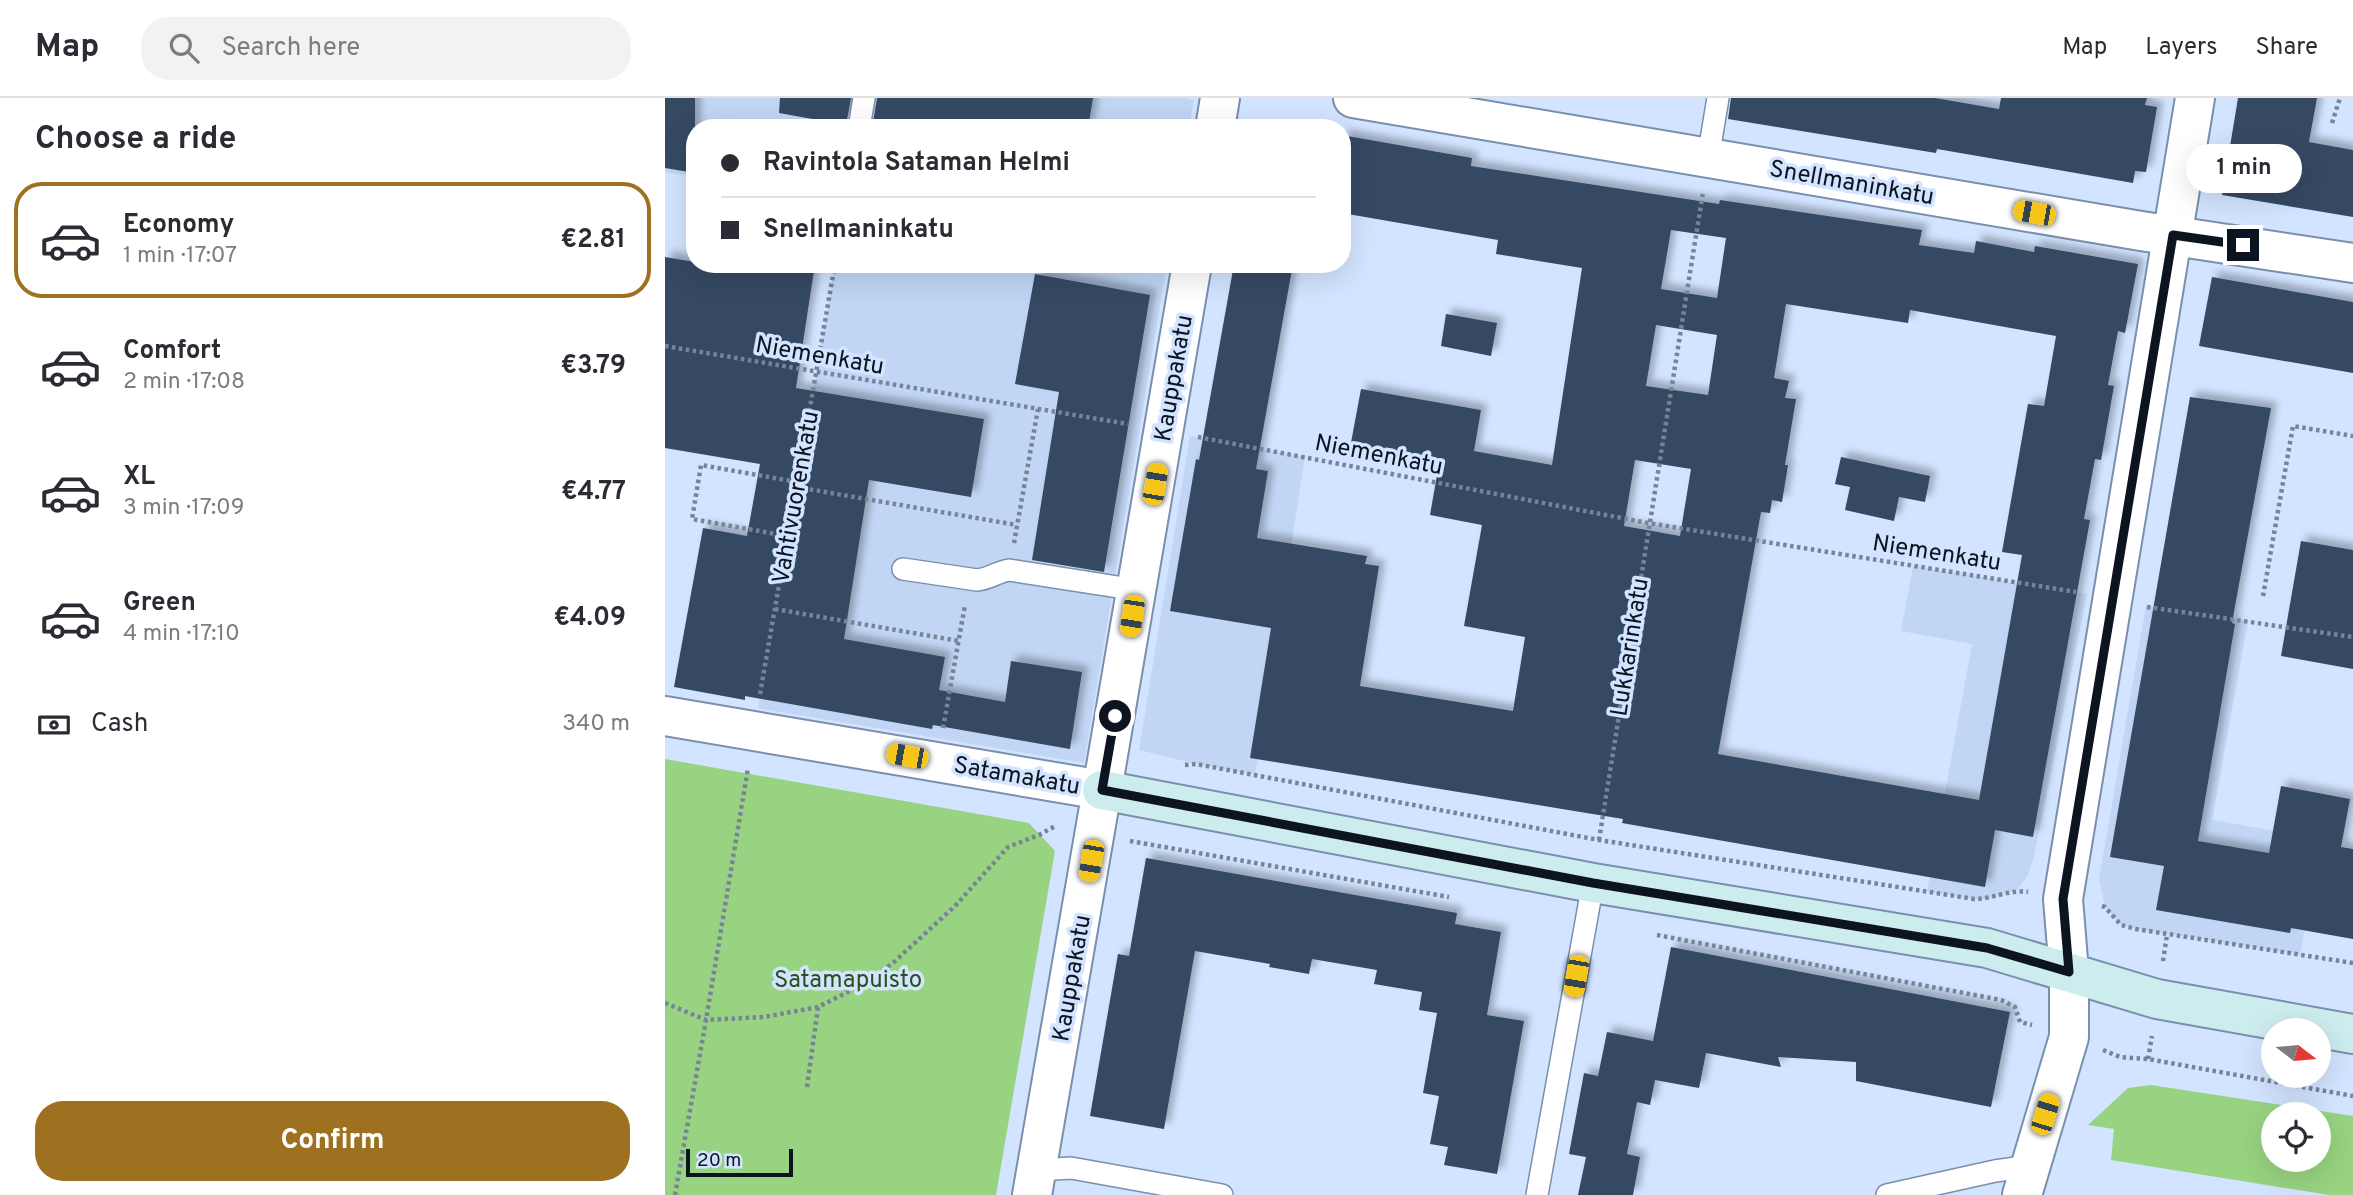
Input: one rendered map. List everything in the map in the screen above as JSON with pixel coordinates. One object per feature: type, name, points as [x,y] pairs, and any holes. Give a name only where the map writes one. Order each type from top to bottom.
[{"type":"main road","name":"Satamakatu","points":[[1102,790],[1593,883],[1987,948],[2157,999],[2353,1034]]},
{"type":"street","points":[[1216,119],[1220,98]]},
{"type":"street","name":"Snellmaninkatu","points":[[1353,98],[2353,263]]},
{"type":"street","points":[[2026,1180],[2069,1037],[2069,972],[2063,899],[2196,98]]},
{"type":"street","name":"Kauppakatu","points":[[1035,1182],[1082,827],[1102,790],[1190,273]]},
{"type":"street","name":"Satamakatu","points":[[665,716],[1102,790]]},
{"type":"lane","points":[[860,119],[864,98]]},
{"type":"lane","points":[[1708,158],[1718,98]]},
{"type":"lane","points":[[903,569],[983,580],[1009,570],[1137,590]]},
{"type":"lane","points":[[1537,1195],[1593,883]]},
{"type":"lane","points":[[1035,1182],[1071,1168],[1222,1195]]},
{"type":"lane","points":[[1887,1195],[1995,1171],[2026,1180]]},
{"type":"path","points":[[2332,123],[2340,98]]},
{"type":"path","name":"Lukkarinkatu","points":[[1593,883],[1708,158]]},
{"type":"path","name":"Vahtivuorenkatu","points":[[674,1195],[834,273]]},
{"type":"path","name":"Niemenkatu","points":[[665,345],[1164,431],[1648,523],[2087,594]]},
{"type":"path","points":[[1009,570],[1038,409]]},
{"type":"path","points":[[2263,596],[2293,426],[2353,436]]},
{"type":"path","points":[[787,536],[692,519],[701,465],[1017,525]]},
{"type":"path","points":[[941,739],[969,579]]},
{"type":"path","points":[[2146,607],[2353,637]]},
{"type":"path","points":[[775,610],[958,641]]},
{"type":"path","points":[[1183,766],[1195,764],[1599,840],[1974,899],[1988,899],[2017,890]]},
{"type":"path","points":[[665,1003],[706,1020],[764,1017],[818,1007],[868,982],[894,962],[955,906],[1008,847],[1039,835],[1082,827],[1453,898]]},
{"type":"path","points":[[2105,907],[2121,925],[2136,929],[2353,963]]},
{"type":"path","points":[[1653,934],[2001,1000],[2015,1007],[2020,1022]]},
{"type":"path","points":[[807,1087],[818,1007]]},
{"type":"path","points":[[2120,1057],[2148,1059],[2353,1096]]},
{"type":"shaded area","points":[[665,98],[1194,100],[1191,119],[686,119],[686,176],[665,172]]},
{"type":"shaded area","points":[[833,273],[1166,273],[1084,763],[758,708]]},
{"type":"shaded area","points":[[1190,436],[1305,457],[1255,775],[1139,750]]},
{"type":"shaded area","points":[[1913,566],[2087,594],[2034,857],[2028,875],[2017,890],[1988,899],[1927,892],[1972,644],[1901,631]]},
{"type":"shaded area","points":[[2146,606],[2248,621],[2212,820],[2320,839],[2300,955],[2136,929],[2121,925],[2105,907],[2099,879]]},
{"type":"green space","name":"Satamapuisto","points":[[665,759],[1029,823],[1055,851],[996,1195],[665,1195]]},
{"type":"green space","points":[[2151,1085],[2262,1102],[2261,1172],[2331,1172],[2331,1113],[2353,1116],[2353,1195],[2329,1195],[2111,1160],[2114,1129],[2088,1125],[2128,1088]]},
{"type":"building","points":[[665,98],[695,98],[695,119],[686,119],[686,172],[665,168]]},
{"type":"building","points":[[780,98],[851,98],[847,119],[812,119],[779,113]]},
{"type":"building","points":[[877,98],[1093,98],[1090,119],[874,119]]},
{"type":"building","points":[[1731,98],[1935,98],[1999,109],[2001,98],[2147,98],[2145,105],[2157,107],[2146,172],[2135,171],[2133,183],[1937,149],[1936,153],[1728,119]]},
{"type":"building","points":[[2238,98],[2317,98],[2309,142],[2353,150],[2353,217],[2222,195]]},
{"type":"building","points":[[1351,137],[1472,158],[1471,166],[1719,204],[1720,200],[1922,230],[1919,245],[1974,253],[1976,241],[2034,252],[2035,246],[2138,264],[2125,333],[2118,331],[2108,385],[2114,386],[2101,460],[2095,459],[2084,519],[2090,520],[2033,837],[1995,830],[1985,887],[1622,823],[1623,819],[1250,758],[1271,628],[1170,611],[1232,273],[1291,273],[1256,469],[1268,471],[1257,538],[1367,556],[1365,564],[1379,566],[1360,686],[1513,711],[1525,637],[1464,626],[1482,525],[1430,515],[1439,464],[1350,448],[1361,389],[1481,410],[1474,451],[1552,465],[1582,268],[1496,254],[1498,240],[1351,215]],"holes":[[[1671,230],[1726,238],[1717,298],[1661,289]],[[1786,304],[1908,323],[1910,310],[2056,336],[2044,406],[2028,404],[2002,552],[2022,555],[1979,800],[1718,754],[1761,512],[1770,513],[1772,500],[1782,502],[1788,465],[1785,465],[1796,399],[1785,398],[1789,381],[1774,378]],[[1656,325],[1717,335],[1708,395],[1646,386]],[[1635,460],[1691,469],[1680,536],[1624,526]]]},
{"type":"building","points":[[665,257],[686,260],[686,273],[814,273],[796,388],[984,419],[971,497],[869,480],[844,639],[945,657],[939,690],[1005,702],[1011,661],[1082,672],[1070,749],[933,725],[932,729],[745,696],[745,700],[674,687],[703,528],[747,536],[760,464],[665,448]]},
{"type":"building","points":[[1035,274],[1150,295],[1104,572],[1032,560],[1059,392],[1015,384]]},
{"type":"building","points":[[2212,277],[2353,302],[2353,373],[2199,346]]},
{"type":"building","points":[[1446,314],[1497,323],[1491,356],[1441,346]]},
{"type":"building","points":[[2190,397],[2271,408],[2232,623],[2235,624],[2198,841],[2269,853],[2281,786],[2350,799],[2341,847],[2353,849],[2353,939],[2291,928],[2290,933],[2156,910],[2164,866],[2110,857]]},
{"type":"building","points":[[1841,457],[1930,476],[1925,502],[1899,497],[1894,521],[1845,510],[1850,487],[1835,484]]},
{"type":"building","points":[[2301,541],[2353,550],[2353,669],[2281,656]]},
{"type":"building","points":[[1146,858],[1457,913],[1455,924],[1501,932],[1487,1015],[1524,1021],[1497,1174],[1444,1165],[1448,1147],[1430,1144],[1439,1096],[1423,1093],[1437,1013],[1419,1010],[1422,992],[1374,984],[1377,970],[1312,959],[1309,974],[1195,951],[1164,1129],[1090,1116],[1118,954],[1129,956]]},
{"type":"building","points":[[1671,947],[2010,1012],[1991,1107],[1856,1081],[1856,1062],[1778,1057],[1781,1067],[1706,1053],[1699,1088],[1655,1080],[1650,1105],[1637,1102],[1627,1154],[1640,1157],[1633,1195],[1578,1195],[1586,1157],[1569,1154],[1584,1073],[1598,1076],[1607,1032],[1653,1041]]},
{"type":"route","points":[[1115,716],[1102,790],[1593,883],[1987,948],[2069,972],[2063,899],[2173,235],[2243,245]]}]
